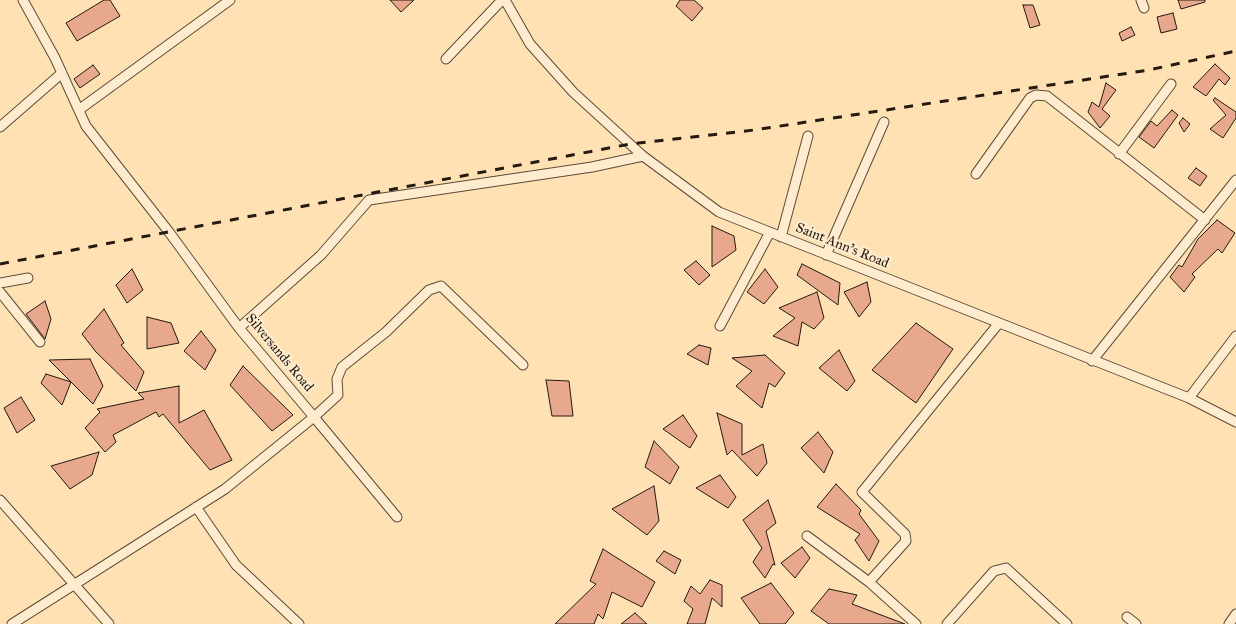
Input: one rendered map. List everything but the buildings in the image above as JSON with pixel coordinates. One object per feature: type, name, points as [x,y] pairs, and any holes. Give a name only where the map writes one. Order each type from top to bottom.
[{"type":"street","name":"Silversands Road","points":[[23,0],[62,73],[80,109],[86,126],[169,232],[239,328],[397,517]]},
{"type":"street","points":[[80,109],[230,0]]},
{"type":"street","points":[[446,59],[504,0]]},
{"type":"street","name":"Saint Ann's Road","points":[[504,0],[530,44],[573,92],[644,156],[719,212],[1189,398],[1236,422]]},
{"type":"street","points":[[0,127],[62,73]]},
{"type":"street","points":[[1120,154],[1171,84]]},
{"type":"street","points":[[976,174],[1026,104],[1036,95],[1052,98],[1120,154],[1206,220]]},
{"type":"street","points":[[826,255],[884,122]]},
{"type":"street","points":[[781,237],[808,136]]},
{"type":"street","points":[[239,328],[321,254],[369,200],[592,167],[644,156]]},
{"type":"street","points":[[1092,361],[1236,180]]},
{"type":"street","points":[[720,326],[770,232]]},
{"type":"street","points":[[0,283],[28,278]]},
{"type":"street","points":[[12,624],[225,489],[314,417],[338,395],[337,379],[342,367],[386,332],[429,290],[442,286],[523,365]]},
{"type":"street","points":[[0,292],[40,342]]},
{"type":"street","points":[[869,582],[906,541],[905,534],[862,492],[999,323]]},
{"type":"street","points":[[1189,398],[1236,336]]},
{"type":"street","points":[[0,500],[109,624]]},
{"type":"street","points":[[196,508],[236,565],[299,624]]},
{"type":"street","points":[[807,536],[869,582],[916,624]]},
{"type":"street","points":[[947,624],[994,571],[1006,568],[1066,624]]},
{"type":"street","points":[[1229,624],[1236,614]]},
{"type":"street","points":[[1127,617],[1136,624]]},
{"type":"railway","points":[[0,264],[630,144],[754,130],[1149,70],[1236,51]]}]
